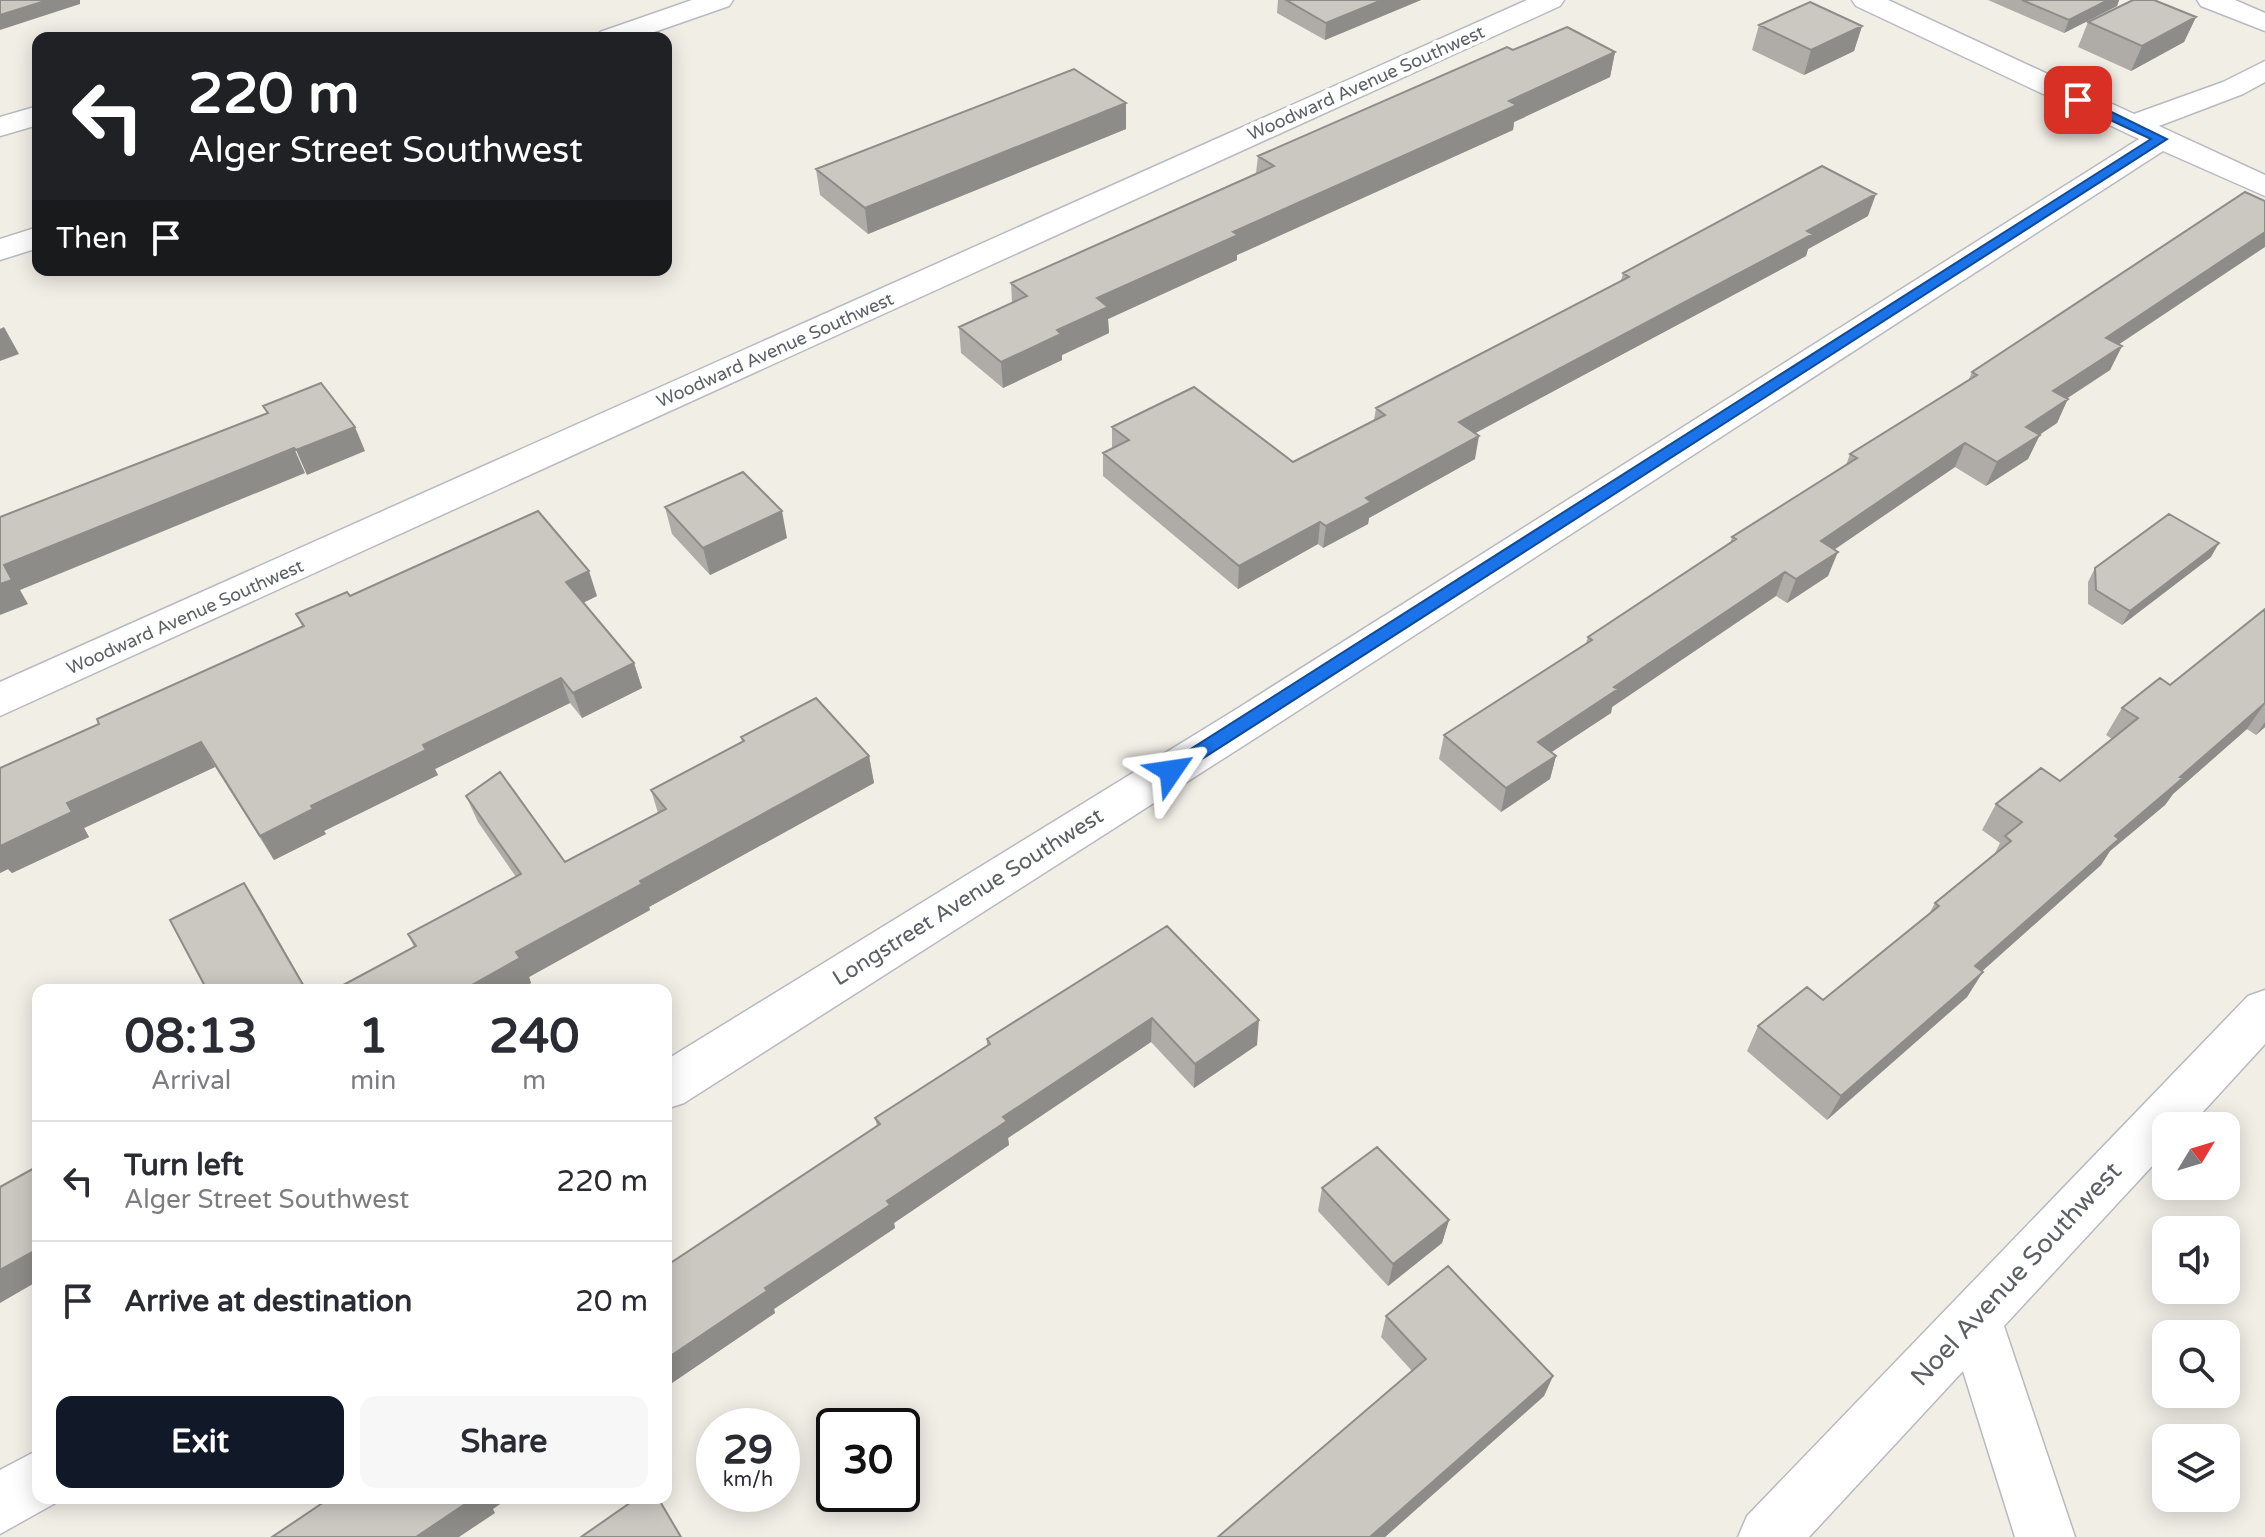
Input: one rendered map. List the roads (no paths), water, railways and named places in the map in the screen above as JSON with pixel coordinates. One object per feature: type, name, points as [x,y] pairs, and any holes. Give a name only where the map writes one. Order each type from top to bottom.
[{"type":"street","points":[[627,32],[719,0]]},
{"type":"street","name":"Woodward Avenue Southwest","points":[[0,700],[1550,0]]},
{"type":"street","points":[[1866,0],[2265,187]]},
{"type":"street","points":[[2211,0],[2265,23]]},
{"type":"street","name":"Longstreet Avenue Southwest","points":[[672,1083],[1277,704],[2146,132],[2265,70]]},
{"type":"street","points":[[0,127],[32,117]]},
{"type":"street","points":[[0,250],[32,239]]},
{"type":"street","name":"Noel Avenue Southwest","points":[[1768,1537],[2265,1011]]},
{"type":"street","points":[[1974,1318],[2045,1537]]},
{"type":"street","points":[[0,1504],[32,1484]]}]
